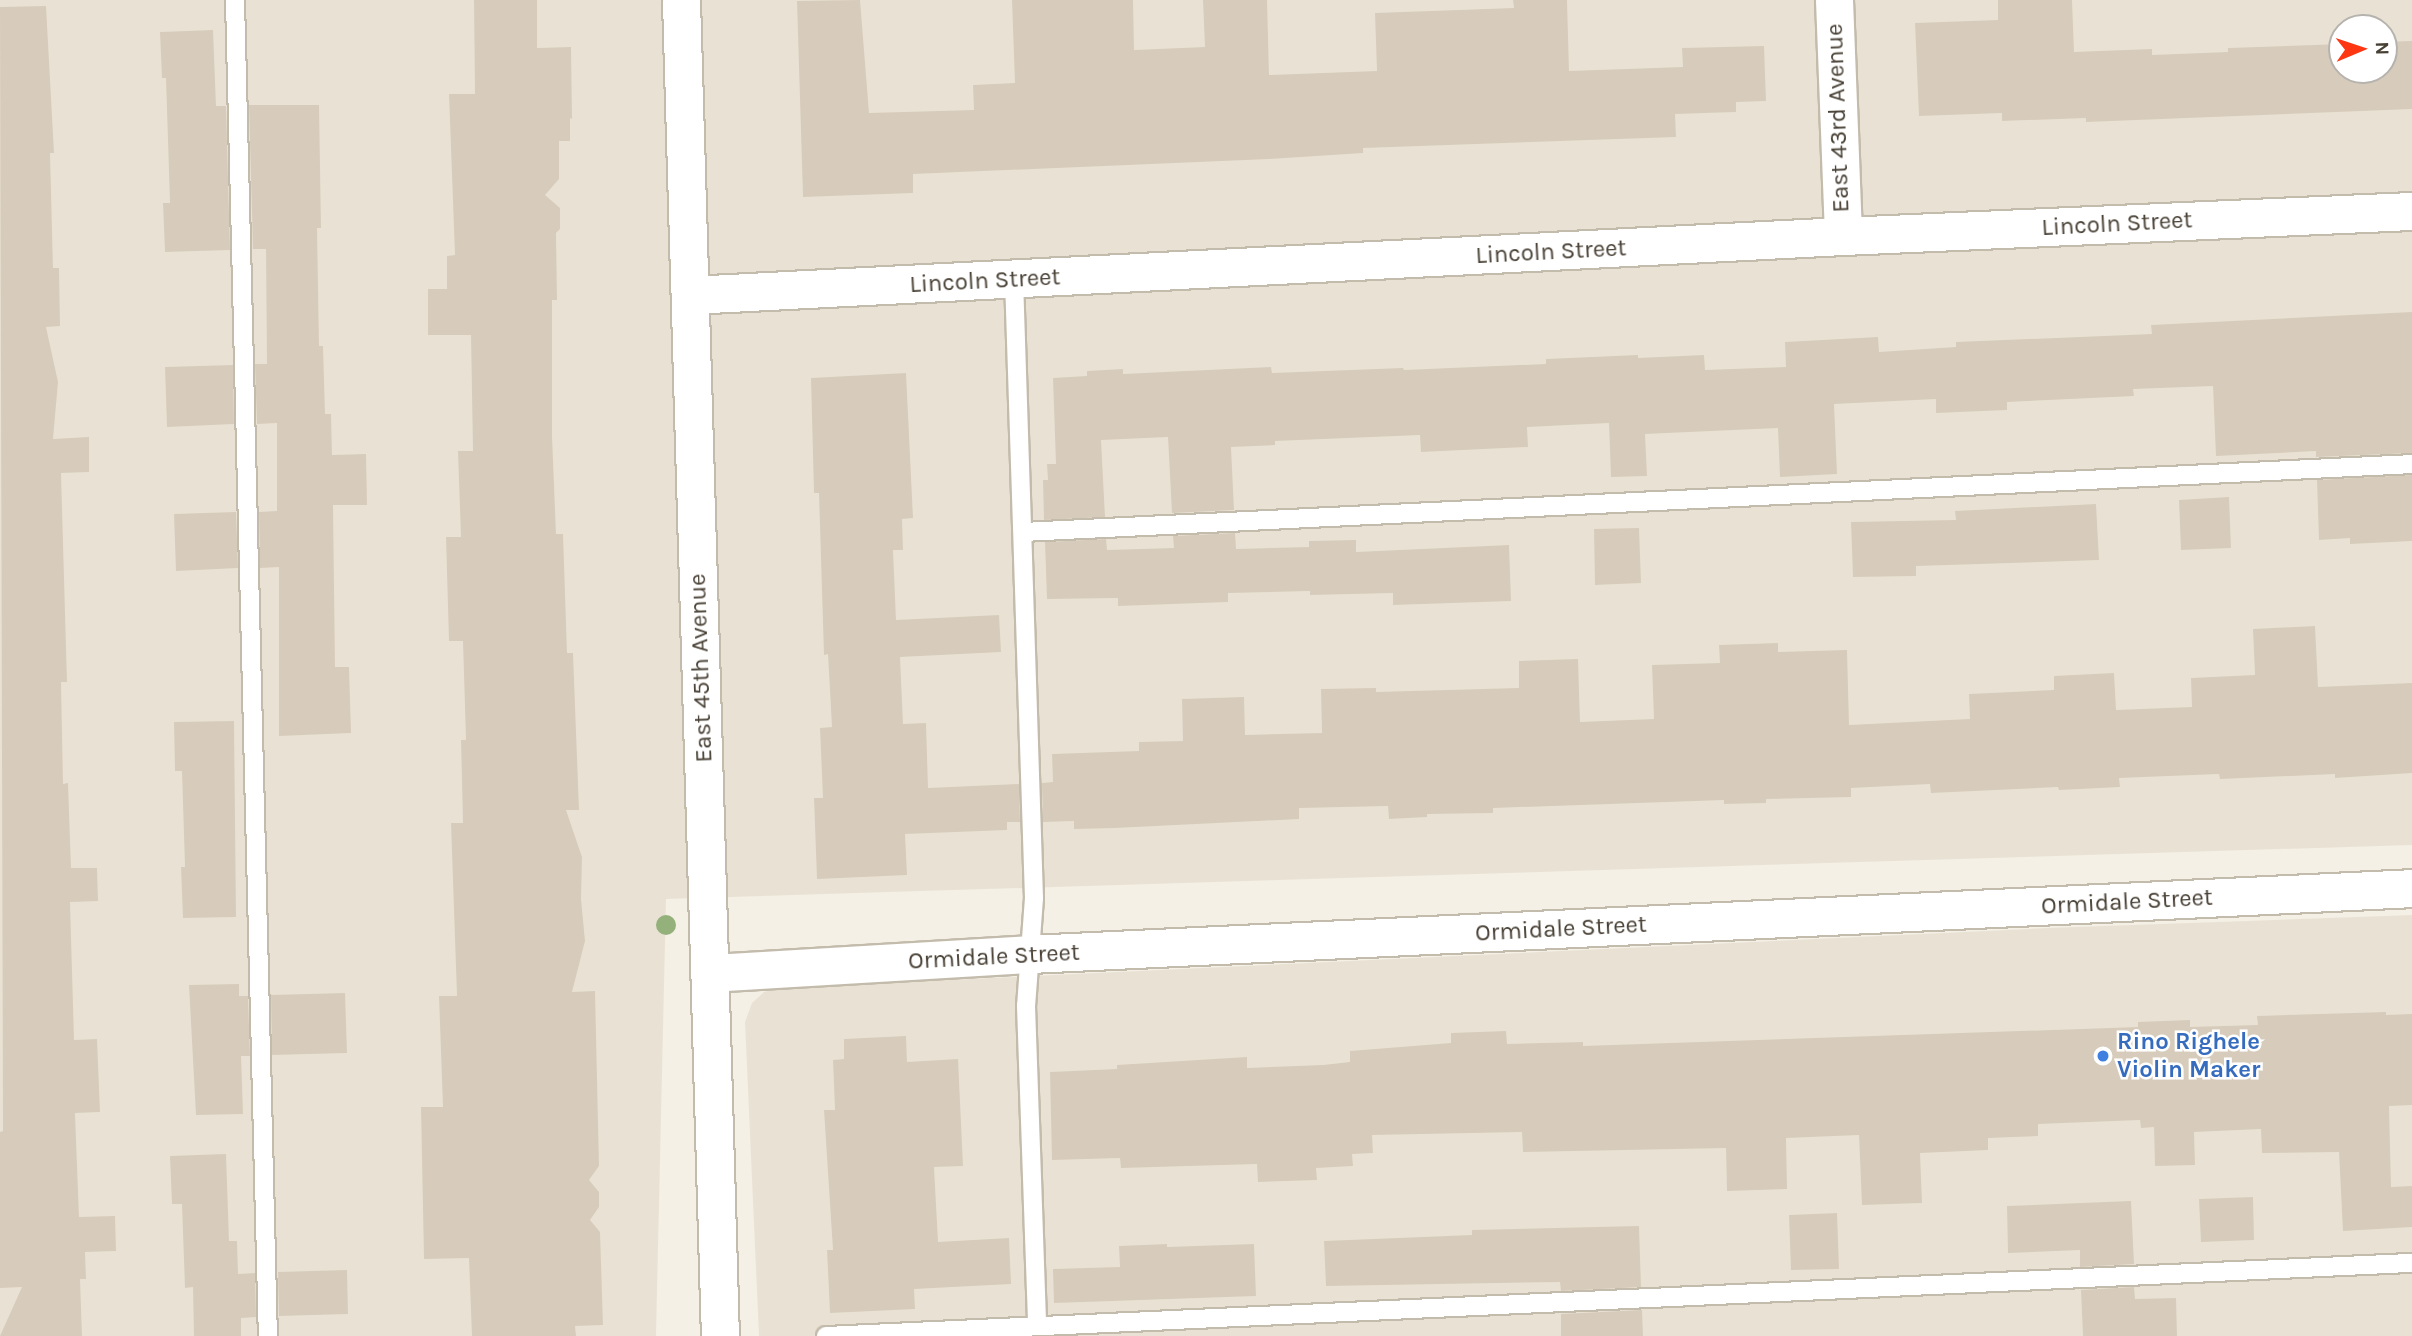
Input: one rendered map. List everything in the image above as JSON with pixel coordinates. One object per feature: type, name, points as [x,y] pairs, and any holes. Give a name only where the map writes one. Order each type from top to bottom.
[{"type":"street","name":"East 45th Avenue","points":[[681,0],[720,1336]]},
{"type":"street","name":"East 43rd Avenue","points":[[1834,0],[1843,236]]},
{"type":"street","name":"Lincoln Street","points":[[690,295],[1843,236],[2412,211]]},
{"type":"street","name":"Ormidale Street","points":[[710,973],[1030,954],[2412,888]]},
{"type":"lane","points":[[235,0],[268,1336]]},
{"type":"lane","points":[[1014,279],[1034,898],[1026,1006],[1037,1325]]},
{"type":"lane","points":[[1023,532],[2412,464]]},
{"type":"lane","points":[[826,1336],[2412,1263]]},
{"type":"shaded area","points":[[0,0],[2412,0],[2412,845],[666,899],[656,1336],[0,1336]]},
{"type":"shaded area","points":[[2412,915],[2412,1336],[759,1336],[745,1022],[752,1003],[764,992],[779,988],[2048,928]]},
{"type":"building","points":[[474,0],[537,0],[537,48],[571,47],[570,141],[559,141],[559,179],[545,195],[560,208],[560,229],[556,233],[557,300],[552,300],[552,436],[556,534],[563,534],[567,653],[573,653],[579,810],[566,810],[582,857],[581,899],[585,941],[572,992],[595,991],[599,1166],[589,1180],[599,1192],[599,1207],[590,1220],[600,1232],[603,1325],[575,1326],[576,1336],[472,1336],[469,1258],[424,1259],[421,1107],[443,1107],[439,996],[457,996],[451,823],[463,823],[461,740],[466,740],[463,641],[449,641],[446,537],[461,537],[458,451],[473,451],[471,335],[428,335],[428,289],[447,289],[447,256],[455,255],[449,94],[475,94]]},
{"type":"building","points":[[860,0],[869,113],[974,110],[973,85],[1015,83],[1012,0],[1133,0],[1134,50],[1205,47],[1203,0],[1267,0],[1269,75],[1377,71],[1375,13],[1514,8],[1513,0],[1567,0],[1569,71],[1683,67],[1682,48],[1764,46],[1766,101],[1736,102],[1736,112],[1675,114],[1676,137],[1363,148],[1363,153],[1269,159],[913,174],[913,193],[803,197],[797,1]]},
{"type":"building","points":[[1998,0],[2072,0],[2074,52],[2152,49],[2152,55],[2228,52],[2228,48],[2328,44],[2328,84],[2398,84],[2398,42],[2412,41],[2412,109],[2086,122],[2086,118],[2002,121],[2002,113],[1919,116],[1915,23],[1998,20]]},
{"type":"building","points":[[46,6],[54,153],[50,153],[53,268],[59,268],[60,326],[46,327],[58,382],[53,439],[89,437],[89,472],[61,473],[67,682],[61,682],[63,784],[68,783],[71,868],[97,868],[98,901],[70,902],[74,1040],[97,1039],[100,1112],[75,1113],[79,1217],[115,1216],[116,1251],[85,1252],[86,1279],[80,1279],[82,1336],[0,1336],[22,1287],[0,1288],[0,1132],[3,1131],[0,7]]},
{"type":"building","points":[[213,30],[216,106],[226,106],[230,250],[165,252],[163,203],[170,203],[166,78],[162,78],[160,32]]},
{"type":"building","points":[[249,105],[319,105],[319,346],[323,346],[325,414],[331,414],[332,455],[366,454],[367,505],[333,505],[335,667],[349,667],[351,733],[279,736],[279,567],[260,568],[259,512],[277,511],[277,423],[257,424],[255,364],[267,364],[266,249],[253,249]]},
{"type":"building","points":[[2412,312],[2412,453],[2316,457],[2316,451],[2216,456],[2213,386],[2133,389],[2134,396],[2007,402],[2007,410],[1936,413],[1936,399],[1834,404],[1837,474],[1780,477],[1778,428],[1645,434],[1647,476],[1611,477],[1609,423],[1527,427],[1528,447],[1421,452],[1420,435],[1275,441],[1275,445],[1231,447],[1234,510],[1172,513],[1168,437],[1101,440],[1105,517],[1044,520],[1043,480],[1048,480],[1047,464],[1056,464],[1053,378],[1087,376],[1087,371],[1123,369],[1123,374],[1271,367],[1272,373],[1404,370],[1546,364],[1546,359],[1638,355],[1638,358],[1704,355],[1705,370],[1786,367],[1785,342],[1878,337],[1879,352],[1956,347],[1956,342],[2152,334],[2151,325]]},
{"type":"building","points":[[233,365],[234,424],[167,427],[165,367]]},
{"type":"building","points":[[906,373],[913,518],[902,519],[903,550],[893,550],[896,620],[999,615],[1001,652],[900,657],[903,724],[926,723],[928,788],[1019,784],[1020,822],[1007,822],[1007,830],[905,834],[907,875],[817,879],[814,798],[823,798],[820,728],[832,727],[828,654],[824,655],[819,493],[814,493],[811,378]]},
{"type":"building","points":[[2412,475],[2412,541],[2350,544],[2350,538],[2319,540],[2317,480]]},
{"type":"building","points":[[2229,497],[2231,548],[2181,550],[2179,500]]},
{"type":"building","points":[[2096,504],[2099,560],[1916,566],[1916,576],[1853,577],[1851,522],[1956,520],[1955,511]]},
{"type":"building","points":[[236,512],[238,568],[176,571],[174,514]]},
{"type":"building","points":[[1639,528],[1641,583],[1595,585],[1594,529]]},
{"type":"building","points":[[1235,533],[1236,549],[1309,547],[1309,541],[1356,540],[1356,552],[1509,545],[1511,601],[1393,605],[1393,593],[1310,595],[1310,591],[1228,593],[1228,602],[1118,606],[1118,598],[1047,599],[1045,542],[1106,539],[1107,550],[1174,548],[1173,536]]},
{"type":"building","points":[[2315,626],[2318,687],[2412,683],[2412,773],[2335,778],[2335,774],[2220,779],[2219,774],[2119,778],[2120,787],[1931,793],[1930,784],[1851,788],[1851,797],[1766,799],[1766,803],[1724,804],[1724,800],[1493,808],[1493,813],[1427,814],[1427,817],[1389,819],[1388,806],[1299,808],[1299,819],[1115,828],[1074,829],[1074,821],[1043,822],[1042,783],[1053,782],[1052,754],[1139,751],[1139,742],[1183,741],[1182,699],[1244,697],[1245,735],[1322,733],[1321,689],[1376,688],[1376,692],[1519,688],[1519,661],[1578,659],[1580,722],[1654,719],[1652,665],[1720,663],[1719,645],[1778,643],[1778,652],[1847,650],[1849,725],[1970,719],[1969,694],[2054,690],[2054,676],[2114,673],[2116,710],[2192,707],[2191,678],[2255,675],[2253,629]]},
{"type":"building","points":[[234,721],[236,917],[183,918],[181,867],[185,867],[182,771],[175,771],[174,722]]},
{"type":"building","points":[[239,984],[239,996],[248,996],[250,1056],[241,1056],[243,1114],[196,1115],[189,985]]},
{"type":"building","points":[[345,993],[347,1053],[272,1055],[271,995]]},
{"type":"building","points":[[2386,1012],[2386,1015],[2412,1014],[2412,1105],[2389,1106],[2391,1187],[2412,1186],[2412,1227],[2343,1231],[2339,1152],[2262,1153],[2261,1129],[2194,1132],[2195,1165],[2155,1166],[2154,1127],[2141,1128],[2140,1120],[2038,1124],[2038,1136],[1988,1138],[1988,1150],[1920,1153],[1922,1203],[1862,1205],[1859,1135],[1786,1138],[1787,1189],[1727,1191],[1726,1148],[1523,1152],[1522,1132],[1372,1135],[1373,1153],[1352,1154],[1353,1166],[1316,1168],[1317,1180],[1258,1182],[1257,1164],[1121,1168],[1120,1158],[1052,1160],[1050,1072],[1247,1057],[1247,1068],[1323,1065],[1350,1062],[1350,1051],[1451,1043],[1451,1033],[1506,1031],[1507,1044],[1583,1042],[1583,1046],[2138,1027],[2138,1022],[2190,1020],[2190,1027],[2258,1025],[2257,1016]]},
{"type":"building","points":[[906,1036],[907,1062],[958,1059],[963,1166],[934,1167],[938,1242],[1009,1238],[1011,1284],[914,1289],[915,1309],[830,1313],[827,1250],[833,1250],[824,1110],[835,1110],[833,1060],[844,1059],[844,1039]]},
{"type":"building","points":[[226,1154],[229,1241],[237,1241],[238,1274],[255,1273],[256,1317],[241,1318],[241,1336],[194,1336],[193,1287],[185,1288],[182,1204],[172,1204],[170,1156]]},
{"type":"building","points":[[2253,1197],[2254,1240],[2201,1242],[2199,1199]]},
{"type":"building","points":[[2131,1201],[2134,1264],[2080,1267],[2080,1250],[2008,1253],[2007,1206]]},
{"type":"building","points":[[1837,1213],[1839,1269],[1791,1270],[1789,1215]]},
{"type":"building","points":[[1639,1226],[1641,1287],[1561,1291],[1560,1282],[1326,1286],[1324,1241],[1472,1235],[1472,1230]]},
{"type":"building","points":[[1167,1244],[1167,1247],[1254,1244],[1256,1296],[1054,1303],[1053,1269],[1120,1267],[1119,1246]]},
{"type":"building","points":[[347,1270],[348,1314],[279,1316],[278,1272]]},
{"type":"building","points":[[2134,1287],[2135,1299],[2176,1298],[2177,1336],[2083,1336],[2081,1290]]},
{"type":"building","points":[[1642,1310],[1643,1336],[1561,1336],[1561,1314]]},
{"type":"place","name":"Rino Righele Violin Maker","points":[[2103,1056]]}]
